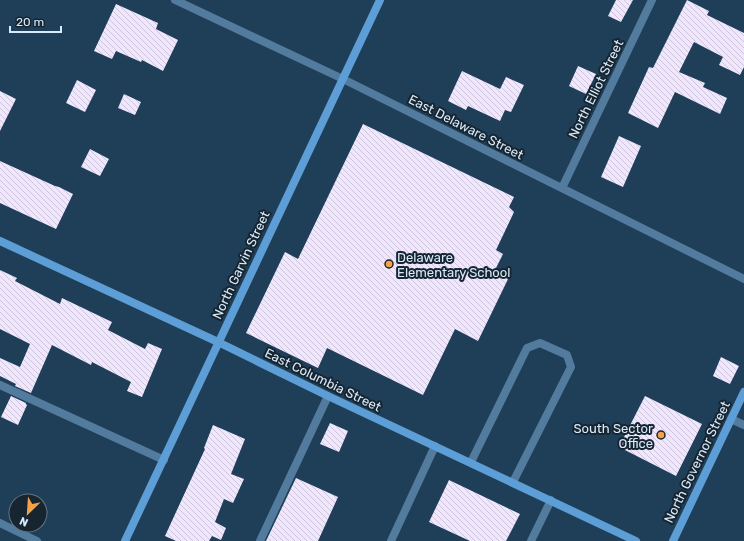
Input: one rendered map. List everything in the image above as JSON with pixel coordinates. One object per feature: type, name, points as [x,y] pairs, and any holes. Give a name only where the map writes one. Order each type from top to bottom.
[{"type":"main road","name":"North Garvin Street","points":[[125,541],[380,0]]},
{"type":"main road","name":"East Columbia Street","points":[[0,241],[218,342],[328,396],[636,541]]},
{"type":"main road","name":"North Governor Street","points":[[673,541],[744,392]]},
{"type":"street","name":"East Delaware Street","points":[[175,0],[343,79],[744,279]]},
{"type":"street","name":"North Elliot Street","points":[[562,188],[652,0]]},
{"type":"street","points":[[471,462],[527,348],[540,343],[567,355],[571,367],[513,482]]},
{"type":"street","points":[[0,385],[164,460]]},
{"type":"street","points":[[260,541],[328,396]]},
{"type":"street","points":[[731,419],[744,425]]},
{"type":"street","points":[[391,541],[435,446]]},
{"type":"street","points":[[531,541],[551,500]]},
{"type":"street","points":[[0,524],[37,541]]},
{"type":"building","points":[[616,0],[633,0],[621,22],[608,16]]},
{"type":"building","points":[[687,0],[709,11],[707,15],[744,33],[744,67],[740,75],[719,65],[723,57],[694,42],[679,72],[705,83],[703,87],[727,98],[720,114],[675,92],[658,128],[628,113],[649,67],[653,68]]},
{"type":"building","points":[[116,4],[158,23],[156,29],[178,40],[163,71],[142,60],[141,62],[116,51],[112,59],[94,51]]},
{"type":"building","points":[[578,66],[596,74],[586,94],[569,86]]},
{"type":"building","points":[[462,71],[500,89],[506,77],[524,85],[511,112],[505,110],[500,121],[468,106],[466,110],[448,101]]},
{"type":"building","points":[[77,80],[96,90],[85,112],[66,103]]},
{"type":"building","points":[[0,91],[16,99],[0,131]]},
{"type":"building","points":[[124,94],[141,102],[135,115],[118,108]]},
{"type":"building","name":"Delaware Elementary School","points":[[363,124],[514,197],[509,207],[514,212],[496,250],[503,254],[495,270],[509,277],[478,341],[455,329],[423,395],[327,348],[318,368],[246,333],[285,252],[298,259]]},
{"type":"building","points":[[619,136],[641,146],[623,187],[601,177]]},
{"type":"building","points":[[90,149],[109,159],[100,176],[81,167]]},
{"type":"building","points":[[0,161],[73,194],[56,229],[0,203]]},
{"type":"building","points":[[0,270],[17,278],[15,281],[60,304],[62,298],[112,322],[108,330],[145,349],[148,343],[162,349],[142,397],[127,391],[131,382],[92,362],[91,365],[52,345],[31,393],[15,386],[16,384],[0,376],[0,358],[20,367],[30,344],[0,329]]},
{"type":"building","points":[[721,357],[739,366],[730,384],[713,376]]},
{"type":"building","points":[[11,396],[26,403],[27,405],[18,425],[1,417]]},
{"type":"building","name":"South Sector Office","points":[[645,396],[702,424],[676,476],[619,447]]},
{"type":"building","points":[[330,423],[348,431],[339,452],[320,444]]},
{"type":"building","points":[[213,425],[245,439],[231,474],[244,479],[233,503],[224,499],[215,522],[226,528],[221,540],[212,536],[209,541],[176,541],[165,536],[205,449],[204,448]]},
{"type":"building","points":[[296,478],[338,497],[318,541],[266,541]]},
{"type":"building","points":[[449,480],[520,514],[506,541],[470,541],[429,522]]},
{"type":"place","name":"Delaware Elementary School","points":[[389,264]]},
{"type":"place","name":"South Sector Office","points":[[661,435]]}]
